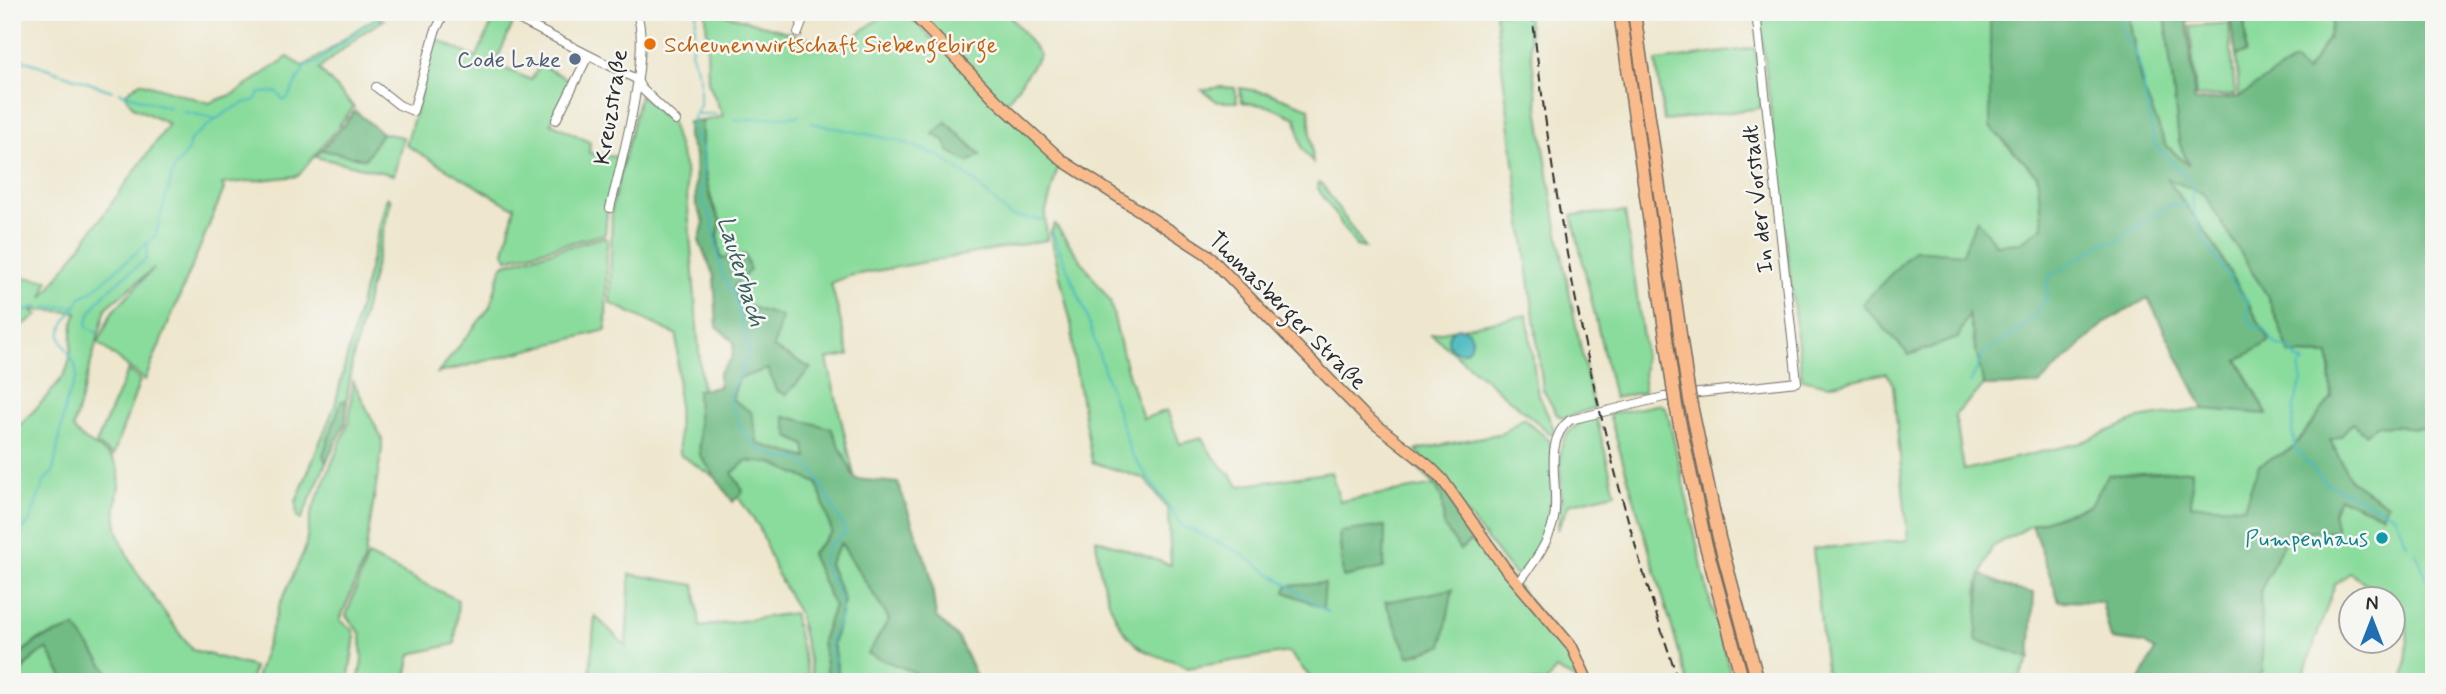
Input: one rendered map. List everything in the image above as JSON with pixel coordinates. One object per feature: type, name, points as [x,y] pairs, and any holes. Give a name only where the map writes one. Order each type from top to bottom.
[{"type":"highway","points":[[1620,12],[1676,406],[1705,542],[1743,682]]},
{"type":"highway","points":[[1634,12],[1691,405],[1719,538],[1758,682]]},
{"type":"main road","name":"Thomasberger Straße","points":[[911,12],[997,101],[1063,162],[1208,255],[1365,416],[1442,479],[1518,583],[1572,647],[1588,682]]},
{"type":"street","points":[[376,87],[399,105],[413,111],[435,32],[445,12]]},
{"type":"street","points":[[504,12],[636,79],[642,89],[676,121]]},
{"type":"street","points":[[798,33],[806,12]]},
{"type":"street","name":"In der Vorstadt","points":[[1518,583],[1551,529],[1556,504],[1555,442],[1561,427],[1570,420],[1664,397],[1797,382],[1756,12]]},
{"type":"street","name":"Kreuzstraße","points":[[610,208],[636,96],[640,14]]},
{"type":"street","points":[[556,120],[588,56]]},
{"type":"green space","points":[[497,12],[514,21],[495,64],[531,80],[540,65],[572,81],[551,123],[590,142],[589,153],[623,158],[607,211],[605,234],[507,259],[504,252],[515,206],[510,206],[406,145],[436,39],[476,58]]},
{"type":"green space","points":[[706,12],[716,12],[840,47],[888,12],[905,12],[1059,163],[1045,215],[1047,240],[849,276],[831,283],[849,355],[827,359],[855,479],[805,445],[808,458],[757,444],[751,413],[732,399],[739,378],[768,369],[776,389],[773,348],[781,317],[737,303],[723,263],[719,244],[721,221],[708,187],[702,121],[723,116],[708,82]],"holes":[[[946,122],[980,154],[968,162],[949,147]]]},
{"type":"green space","points":[[915,12],[1007,12],[1040,55],[1005,105]]},
{"type":"green space","points":[[1495,12],[1527,12],[1554,211],[1594,408],[1564,418],[1557,415],[1543,389]]},
{"type":"green space","points":[[1759,12],[1990,12],[1990,127],[2037,175],[2043,228],[2019,243],[1995,245],[1977,219],[1968,313],[1984,386],[1955,415],[1964,470],[2080,443],[2138,419],[2204,409],[2267,413],[2238,360],[2270,341],[2210,238],[2165,177],[2204,194],[2268,297],[2290,354],[2329,355],[2332,397],[2292,449],[2259,465],[2245,508],[2191,506],[2192,470],[2032,525],[1992,547],[1978,583],[1979,627],[1976,640],[2030,658],[2017,682],[1827,682],[1813,549],[1908,540],[1893,385],[1887,373],[1828,385],[1802,379]]},
{"type":"green space","points":[[1990,12],[2128,12],[2141,83],[2166,145],[2189,166],[2179,142],[2165,12],[2244,12],[2246,53],[2236,55],[2230,17],[2187,20],[2195,101],[2239,97],[2293,61],[2306,72],[2328,39],[2335,12],[2433,12],[2434,429],[2378,425],[2365,434],[2353,423],[2341,436],[2330,440],[2351,481],[2387,504],[2382,515],[2340,498],[2333,512],[2337,532],[2298,531],[2285,540],[2260,592],[2263,670],[2256,682],[2139,682],[2155,651],[2144,643],[2111,639],[2102,602],[2059,601],[2032,525],[2090,505],[2108,475],[2192,470],[2191,505],[2244,507],[2259,465],[2292,449],[2332,397],[2329,355],[2290,354],[2268,297],[2204,194],[2166,178],[2210,238],[2270,341],[2238,360],[2267,414],[2204,409],[2148,298],[2106,322],[2038,385],[1984,386],[1968,314],[1958,338],[1909,355],[1862,304],[1914,250],[1962,254],[1977,219],[1996,245],[2019,243],[2043,227],[2037,175],[1990,127]]},
{"type":"green space","points":[[2128,12],[2165,12],[2179,142],[2190,167],[2166,145],[2141,83]]},
{"type":"green space","points":[[2244,12],[2335,12],[2336,15],[2328,39],[2306,73],[2293,61],[2239,97],[2236,55],[2246,53]]},
{"type":"green space","points":[[376,18],[384,20],[364,32],[319,69],[354,107],[298,176],[222,184],[224,189],[145,380],[98,343],[112,312],[154,268],[106,308],[73,428],[83,439],[109,456],[117,467],[119,480],[115,513],[119,535],[133,566],[153,596],[193,650],[254,667],[250,682],[116,682],[75,628],[39,639],[12,660],[12,434],[66,371],[77,312],[31,310],[38,315],[12,332],[12,276],[48,280],[43,298],[169,124],[133,107],[125,94],[140,82],[209,103],[234,94],[288,57],[302,66],[312,61]]},
{"type":"green space","points":[[2229,23],[2235,95],[2196,97],[2190,26]]},
{"type":"green space","points":[[1755,48],[1761,108],[1664,121],[1656,61]]},
{"type":"green space","points":[[1235,88],[1237,102],[1218,102],[1202,90]]},
{"type":"green space","points":[[1240,88],[1269,93],[1309,108],[1313,163],[1302,148],[1296,118],[1268,106],[1242,102]]},
{"type":"green space","points":[[640,95],[671,122],[685,169],[702,390],[697,390],[700,455],[719,480],[679,454],[677,335],[610,303],[612,208]]},
{"type":"green space","points":[[355,111],[382,133],[365,159],[322,150]]},
{"type":"green space","points":[[702,121],[703,159],[708,187],[721,221],[717,238],[721,259],[745,255],[750,270],[734,286],[737,303],[782,317],[773,348],[811,368],[786,395],[776,390],[768,369],[739,378],[732,399],[751,412],[758,444],[807,458],[805,445],[789,437],[784,416],[831,428],[855,479],[898,483],[930,572],[936,617],[958,638],[979,682],[917,682],[916,673],[868,654],[889,619],[841,543],[829,564],[844,600],[833,644],[839,677],[829,682],[822,641],[834,606],[811,554],[832,532],[817,483],[772,463],[746,461],[732,473],[743,491],[733,502],[700,455],[697,390],[719,387],[719,373],[732,358],[734,342],[717,327],[714,276],[699,241],[704,222],[696,205],[695,155],[688,137],[688,122]]},
{"type":"green space","points":[[946,122],[980,155],[968,162],[949,151],[944,140],[933,134]]},
{"type":"green space","points":[[382,133],[403,137],[394,175],[315,157],[322,150],[365,159]]},
{"type":"green space","points":[[1319,183],[1365,248],[1356,246],[1317,187]]},
{"type":"green space","points":[[387,197],[391,200],[352,362],[347,400],[341,402],[323,455],[326,463],[301,520],[297,517],[296,502],[335,405]]},
{"type":"green space","points":[[1625,212],[1644,345],[1644,392],[1614,398],[1572,215]]},
{"type":"green space","points":[[1055,224],[1110,301],[1126,367],[1143,419],[1167,410],[1180,444],[1202,438],[1212,455],[1240,486],[1331,472],[1340,501],[1435,485],[1442,499],[1444,526],[1460,550],[1469,542],[1480,541],[1568,648],[1580,682],[1556,669],[1546,682],[1314,682],[1289,652],[1188,668],[1147,652],[1131,640],[1114,614],[1108,599],[1096,539],[1171,565],[1168,510],[1145,479],[1092,462],[1073,354],[1072,328],[1050,233]]},
{"type":"green space","points":[[604,237],[607,240],[606,330],[438,373],[490,307],[501,269],[505,264]]},
{"type":"green space","points":[[1527,315],[1537,390],[1555,432],[1551,434],[1431,334]]},
{"type":"green space","points":[[128,370],[140,380],[113,456],[96,444]]},
{"type":"green space","points":[[353,381],[382,439],[382,449],[364,561],[340,620],[353,630],[355,636],[348,682],[255,682],[279,606],[305,549],[311,513],[349,422]]},
{"type":"green space","points":[[347,400],[346,422],[326,463],[323,455],[341,402]]},
{"type":"green space","points":[[1661,404],[1667,410],[1708,594],[1733,682],[1688,682],[1609,414]]},
{"type":"green space","points":[[1596,416],[1615,493],[1569,504],[1557,530],[1561,501],[1562,445],[1572,429]]},
{"type":"green space","points":[[1523,418],[1550,441],[1552,491],[1549,517],[1537,549],[1520,574],[1514,574],[1416,450],[1503,433]]},
{"type":"green space","points":[[2353,423],[2434,429],[2434,682],[2404,682],[2408,656],[2408,586],[2370,586],[2350,573],[2335,584],[2301,682],[2256,682],[2263,670],[2260,592],[2285,540],[2298,531],[2337,532],[2333,512],[2340,498],[2382,515],[2387,504],[2351,481],[2330,440],[2341,436]]},
{"type":"green space","points":[[1404,449],[1432,473],[1480,541],[1469,542],[1460,550],[1444,526],[1442,499],[1435,485],[1402,453]]},
{"type":"green space","points":[[746,461],[772,463],[817,483],[832,532],[811,554],[834,606],[822,641],[829,682],[814,682],[798,612],[776,572],[759,527],[738,497],[743,491],[732,473]]},
{"type":"green space","points":[[1385,526],[1384,568],[1343,577],[1339,532]]},
{"type":"green space","points":[[841,543],[889,619],[916,674],[917,682],[833,682],[839,677],[833,644],[844,600],[829,564]]},
{"type":"green space","points":[[368,556],[458,600],[455,644],[411,654],[405,682],[358,682],[362,661],[361,634],[346,616]]},
{"type":"green space","points":[[630,574],[695,585],[700,627],[793,613],[810,682],[589,682],[595,616],[626,646]]},
{"type":"green space","points":[[1981,574],[2012,589],[2034,593],[2030,658],[1976,640]]},
{"type":"green space","points":[[1325,583],[1323,608],[1285,592],[1287,586]]},
{"type":"green space","points":[[1453,589],[1442,646],[1409,656],[1385,602]]},
{"type":"green space","points":[[75,627],[116,682],[66,682],[47,649],[35,656],[12,680],[12,660],[39,640]]},
{"type":"green space","points":[[47,649],[66,682],[12,682],[35,656]]},
{"type":"water","points":[[1460,328],[1471,335],[1472,340],[1465,351],[1460,352],[1449,345],[1448,340],[1455,329]]},
{"type":"waterway","points":[[12,539],[29,523],[44,481],[53,472],[66,402],[77,376],[75,365],[60,337],[63,325],[81,297],[92,291],[155,236],[174,169],[188,150],[190,140],[230,111],[254,101],[260,93],[277,92],[283,100],[287,99],[306,65],[317,63],[360,28],[387,12]]},
{"type":"waterway","name":"Lauterbach","points":[[697,12],[691,52],[700,78],[700,106],[693,117],[693,128],[704,154],[702,200],[712,219],[722,275],[734,294],[749,348],[729,400],[743,431],[757,449],[781,458],[800,459],[814,471],[846,532],[828,547],[824,556],[824,566],[840,596],[842,614],[830,641],[837,682]]},
{"type":"waterway","points":[[2119,12],[2125,37],[2138,58],[2155,145],[2193,184],[2193,201],[2201,232],[2218,262],[2248,303],[2246,313],[2254,327],[2263,327],[2276,345],[2294,351],[2296,359],[2304,363],[2299,367],[2302,381],[2294,406],[2292,430],[2296,450],[2325,482],[2394,515],[2407,544]]},
{"type":"waterway","points":[[2170,12],[2173,16],[2181,12]]},
{"type":"waterway","points":[[12,56],[112,91]]},
{"type":"waterway","points":[[119,92],[170,108]]},
{"type":"waterway","points":[[181,111],[217,119]]},
{"type":"waterway","points":[[696,114],[716,114]]},
{"type":"waterway","points":[[735,120],[799,116]]},
{"type":"waterway","points":[[811,123],[900,141],[939,156],[973,180],[1010,216],[1042,220]]},
{"type":"waterway","points":[[2149,218],[2171,204],[2189,205]]},
{"type":"waterway","points":[[1970,383],[1985,352],[2018,331],[2038,313],[2046,298],[2049,277],[2104,242],[2117,241],[2145,221]]},
{"type":"waterway","points":[[1052,232],[1085,311],[1131,453],[1182,526],[1237,551],[1328,612]]},
{"type":"waterway","points":[[97,333],[86,326],[89,316],[102,297],[146,259],[148,244]]},
{"type":"waterway","points":[[12,315],[39,306]]},
{"type":"waterway","points":[[47,307],[77,306]]},
{"type":"waterway","points":[[2414,550],[2434,591]]},
{"type":"railway","points":[[1532,12],[1555,182],[1586,351],[1627,518],[1679,682]]},
{"type":"place","name":"Scheunenwirtschaft Siebengebirge","points":[[650,44]]},
{"type":"place","name":"Code Lake","points":[[575,59]]},
{"type":"place","name":"Pumpenhaus","points":[[2382,538]]}]
